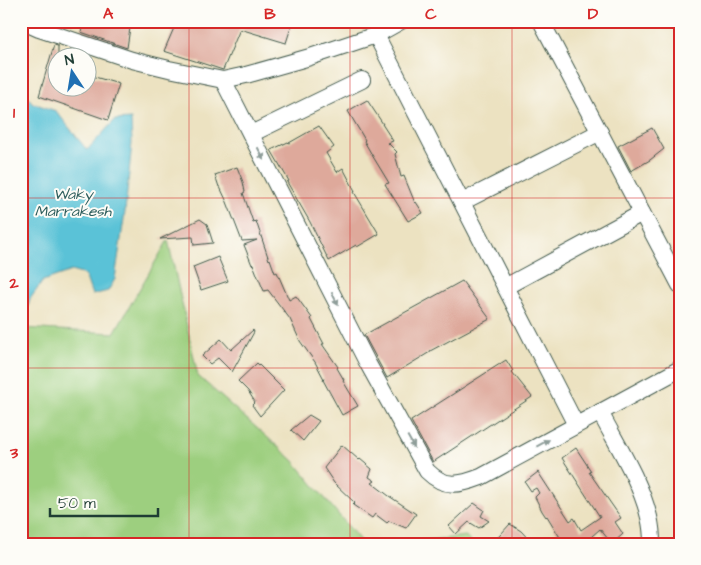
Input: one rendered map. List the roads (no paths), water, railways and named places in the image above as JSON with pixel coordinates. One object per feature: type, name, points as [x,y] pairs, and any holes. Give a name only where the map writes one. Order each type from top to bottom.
[{"type":"street","points":[[21,21],[39,25],[132,60],[223,80],[310,57],[376,35],[401,21]]},
{"type":"street","points":[[541,21],[680,285]]},
{"type":"street","points":[[376,35],[576,425]]},
{"type":"street","points":[[223,80],[368,362],[427,471],[434,478],[445,484],[471,481],[481,477],[680,369]]},
{"type":"street","points":[[251,134],[362,80]]},
{"type":"street","points":[[462,202],[600,132]]},
{"type":"street","points":[[505,287],[642,213]]},
{"type":"street","points":[[600,412],[643,497],[650,518],[652,544]]},
{"type":"water","name":"Waky Marrakesh","points":[[21,90],[33,103],[56,111],[87,150],[115,120],[131,119],[132,143],[125,212],[115,279],[108,291],[92,295],[85,275],[71,271],[43,281],[30,299],[28,307],[21,308]]}]
